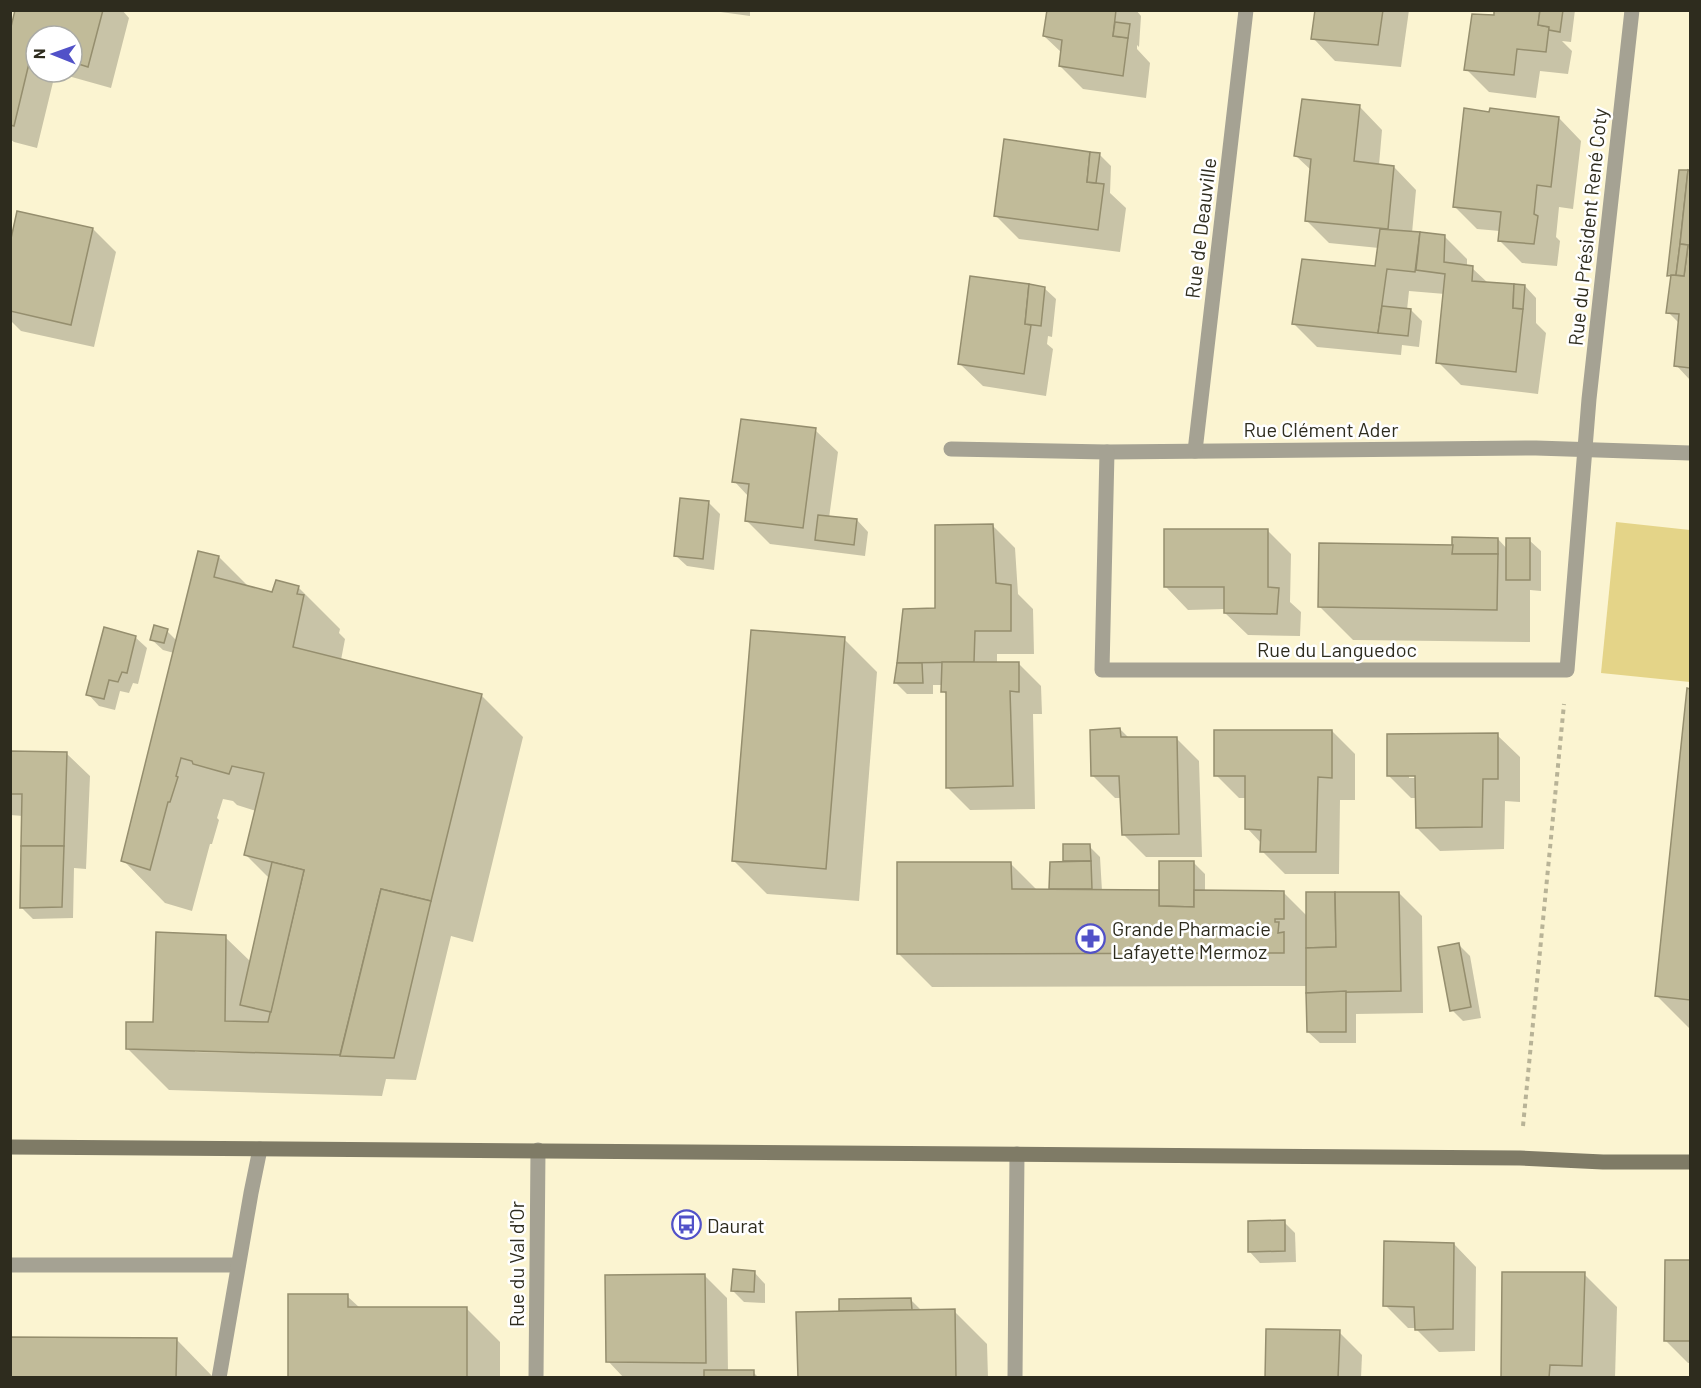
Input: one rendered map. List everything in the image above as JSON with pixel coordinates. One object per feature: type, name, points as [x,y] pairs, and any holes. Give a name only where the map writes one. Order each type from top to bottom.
[{"type":"main road","points":[[10,1147],[1520,1158],[1690,1162]]},
{"type":"street","name":"Rue de Deauville","points":[[1195,451],[1246,10]]},
{"type":"street","name":"Rue du Président René Coty","points":[[1585,449],[1632,10]]},
{"type":"street","name":"Rue Clément Ader","points":[[951,449],[1107,452],[1585,449],[1690,453]]},
{"type":"street","points":[[1568,670],[1585,449]]},
{"type":"street","name":"Rue du Languedoc","points":[[1107,452],[1102,670],[1568,670]]},
{"type":"street","points":[[219,1377],[260,1149]]},
{"type":"street","name":"Rue du Val d'Or","points":[[536,1377],[538,1150]]},
{"type":"street","points":[[1015,1377],[1017,1154]]},
{"type":"street","points":[[10,1265],[238,1265]]},
{"type":"path","points":[[1520,1158],[1568,670]]},
{"type":"shaded area","points":[[1616,522],[1690,530],[1690,682],[1601,673]]},
{"type":"building","points":[[15,10],[103,10],[88,67],[84,66],[84,24],[24,24],[24,84],[14,126],[10,125],[10,31]]},
{"type":"building","points":[[1047,10],[1116,10],[1113,36],[1128,38],[1123,76],[1059,66],[1062,40],[1043,36]]},
{"type":"building","points":[[1315,10],[1383,10],[1378,45],[1311,39]]},
{"type":"building","points":[[1494,10],[1540,10],[1538,25],[1549,27],[1546,52],[1517,49],[1514,75],[1464,70],[1472,14],[1494,15]]},
{"type":"building","points":[[1540,10],[1563,10],[1560,32],[1538,25]]},
{"type":"building","points":[[1115,22],[1130,24],[1128,38],[1113,36]]},
{"type":"building","points":[[1302,99],[1360,105],[1354,161],[1394,166],[1388,229],[1305,221],[1311,159],[1294,156]]},
{"type":"building","points":[[1464,108],[1489,112],[1490,108],[1559,117],[1551,187],[1537,185],[1534,214],[1538,216],[1534,244],[1498,241],[1501,212],[1453,207]]},
{"type":"building","points":[[1004,139],[1090,152],[1087,182],[1104,184],[1098,230],[994,216]]},
{"type":"building","points":[[1090,152],[1100,153],[1096,183],[1087,182]]},
{"type":"building","points":[[1679,170],[1688,170],[1680,244],[1676,275],[1667,276]]},
{"type":"building","points":[[1688,170],[1690,171],[1690,368],[1674,366],[1679,314],[1666,313],[1671,275],[1684,276],[1688,245],[1680,244]]},
{"type":"building","points":[[17,211],[93,228],[71,325],[10,311],[10,243]]},
{"type":"building","points":[[1380,229],[1420,232],[1415,272],[1387,269],[1378,333],[1292,324],[1302,259],[1375,266]]},
{"type":"building","points":[[1420,232],[1445,235],[1444,262],[1473,266],[1472,281],[1514,284],[1513,308],[1523,309],[1516,372],[1436,363],[1445,274],[1416,270]]},
{"type":"building","points":[[1680,244],[1688,245],[1684,276],[1676,275]]},
{"type":"building","points":[[970,276],[1029,284],[1025,324],[1031,325],[1024,374],[958,364]]},
{"type":"building","points":[[1029,284],[1045,287],[1041,326],[1025,324]]},
{"type":"building","points":[[1514,284],[1525,285],[1523,309],[1513,308]]},
{"type":"building","points":[[1382,306],[1411,309],[1408,336],[1378,333]]},
{"type":"building","points":[[741,419],[816,428],[803,528],[745,521],[749,484],[732,482]]},
{"type":"building","points":[[680,498],[709,501],[703,559],[674,556]]},
{"type":"building","points":[[818,515],[857,519],[854,545],[815,540]]},
{"type":"building","points":[[993,524],[996,583],[1011,585],[1011,631],[975,631],[974,662],[897,663],[903,609],[935,608],[935,525]]},
{"type":"building","points":[[1164,529],[1268,529],[1268,587],[1279,588],[1277,614],[1224,613],[1224,587],[1164,587]]},
{"type":"building","points":[[1452,537],[1498,538],[1498,554],[1452,554]]},
{"type":"building","points":[[1506,538],[1530,538],[1530,580],[1506,580]]},
{"type":"building","points":[[1319,543],[1453,545],[1452,554],[1498,554],[1497,610],[1318,607]]},
{"type":"building","points":[[198,551],[219,556],[214,577],[272,592],[276,580],[299,586],[297,594],[304,595],[293,647],[482,694],[431,901],[381,889],[340,1055],[126,1049],[126,1022],[153,1022],[156,932],[226,935],[225,1021],[268,1022],[304,870],[244,855],[264,773],[232,766],[229,774],[193,764],[192,761],[181,758],[176,776],[178,777],[170,802],[168,802],[150,870],[121,861]]},
{"type":"building","points":[[154,625],[168,629],[164,643],[150,640]]},
{"type":"building","points":[[104,627],[136,636],[127,673],[122,672],[118,682],[109,680],[104,699],[86,695]]},
{"type":"building","points":[[751,630],[845,637],[826,869],[732,861]]},
{"type":"building","points":[[942,662],[1019,662],[1019,692],[1010,691],[1013,786],[946,788],[946,692],[941,692]]},
{"type":"building","points":[[897,663],[922,663],[923,683],[894,683]]},
{"type":"building","points":[[1687,688],[1690,689],[1690,1000],[1655,996]]},
{"type":"building","points":[[1120,728],[1121,737],[1177,737],[1179,834],[1122,835],[1119,776],[1091,776],[1090,730]]},
{"type":"building","points":[[1214,730],[1332,730],[1332,778],[1318,777],[1316,852],[1260,852],[1261,830],[1245,829],[1245,776],[1214,776]]},
{"type":"building","points":[[1498,733],[1498,779],[1483,779],[1482,827],[1416,828],[1415,776],[1387,776],[1387,734]]},
{"type":"building","points":[[10,751],[67,752],[64,846],[21,846],[22,794],[10,794]]},
{"type":"building","points":[[1063,844],[1090,844],[1091,861],[1063,861]]},
{"type":"building","points":[[21,846],[64,846],[62,907],[20,908]]},
{"type":"building","points":[[1091,861],[1092,889],[1049,889],[1050,862]]},
{"type":"building","points":[[1159,861],[1194,861],[1194,907],[1159,906]]},
{"type":"building","points":[[272,862],[304,870],[271,1012],[240,1005]]},
{"type":"building","points":[[897,862],[1011,862],[1012,889],[1159,890],[1159,906],[1194,907],[1194,890],[1284,891],[1284,919],[1275,919],[1275,922],[1279,922],[1278,933],[1284,932],[1284,953],[897,954]]},
{"type":"building","points":[[381,889],[431,901],[394,1058],[340,1056]]},
{"type":"building","points":[[1306,892],[1335,892],[1336,947],[1306,948]]},
{"type":"building","points":[[1335,892],[1399,892],[1401,991],[1306,993],[1306,948],[1336,947]]},
{"type":"building","points":[[1459,943],[1471,1007],[1450,1011],[1438,947]]},
{"type":"building","points":[[1346,991],[1346,1032],[1307,1032],[1306,993]]},
{"type":"building","points":[[1285,1220],[1285,1251],[1248,1252],[1248,1221]]},
{"type":"building","points":[[1384,1241],[1454,1243],[1453,1329],[1415,1330],[1414,1307],[1383,1306]]},
{"type":"building","points":[[1665,1260],[1690,1260],[1690,1341],[1664,1341]]},
{"type":"building","points":[[733,1269],[755,1271],[754,1292],[731,1291]]},
{"type":"building","points":[[1502,1272],[1585,1272],[1582,1366],[1550,1365],[1549,1378],[1501,1378]]},
{"type":"building","points":[[705,1274],[706,1363],[606,1362],[605,1275]]},
{"type":"building","points":[[288,1294],[348,1294],[348,1307],[467,1307],[467,1378],[288,1378]]},
{"type":"building","points":[[911,1298],[912,1310],[839,1311],[839,1299]]},
{"type":"building","points":[[955,1309],[956,1378],[798,1378],[796,1312]]},
{"type":"building","points":[[1266,1329],[1340,1330],[1338,1378],[1265,1378]]},
{"type":"building","points":[[10,1337],[177,1338],[176,1378],[10,1378]]},
{"type":"building","points":[[704,1370],[754,1370],[754,1378],[704,1378]]},
{"type":"place","name":"Grande Pharmacie Lafayette Mermoz","points":[[1091,939]]},
{"type":"place","name":"Daurat","points":[[686,1225]]}]
